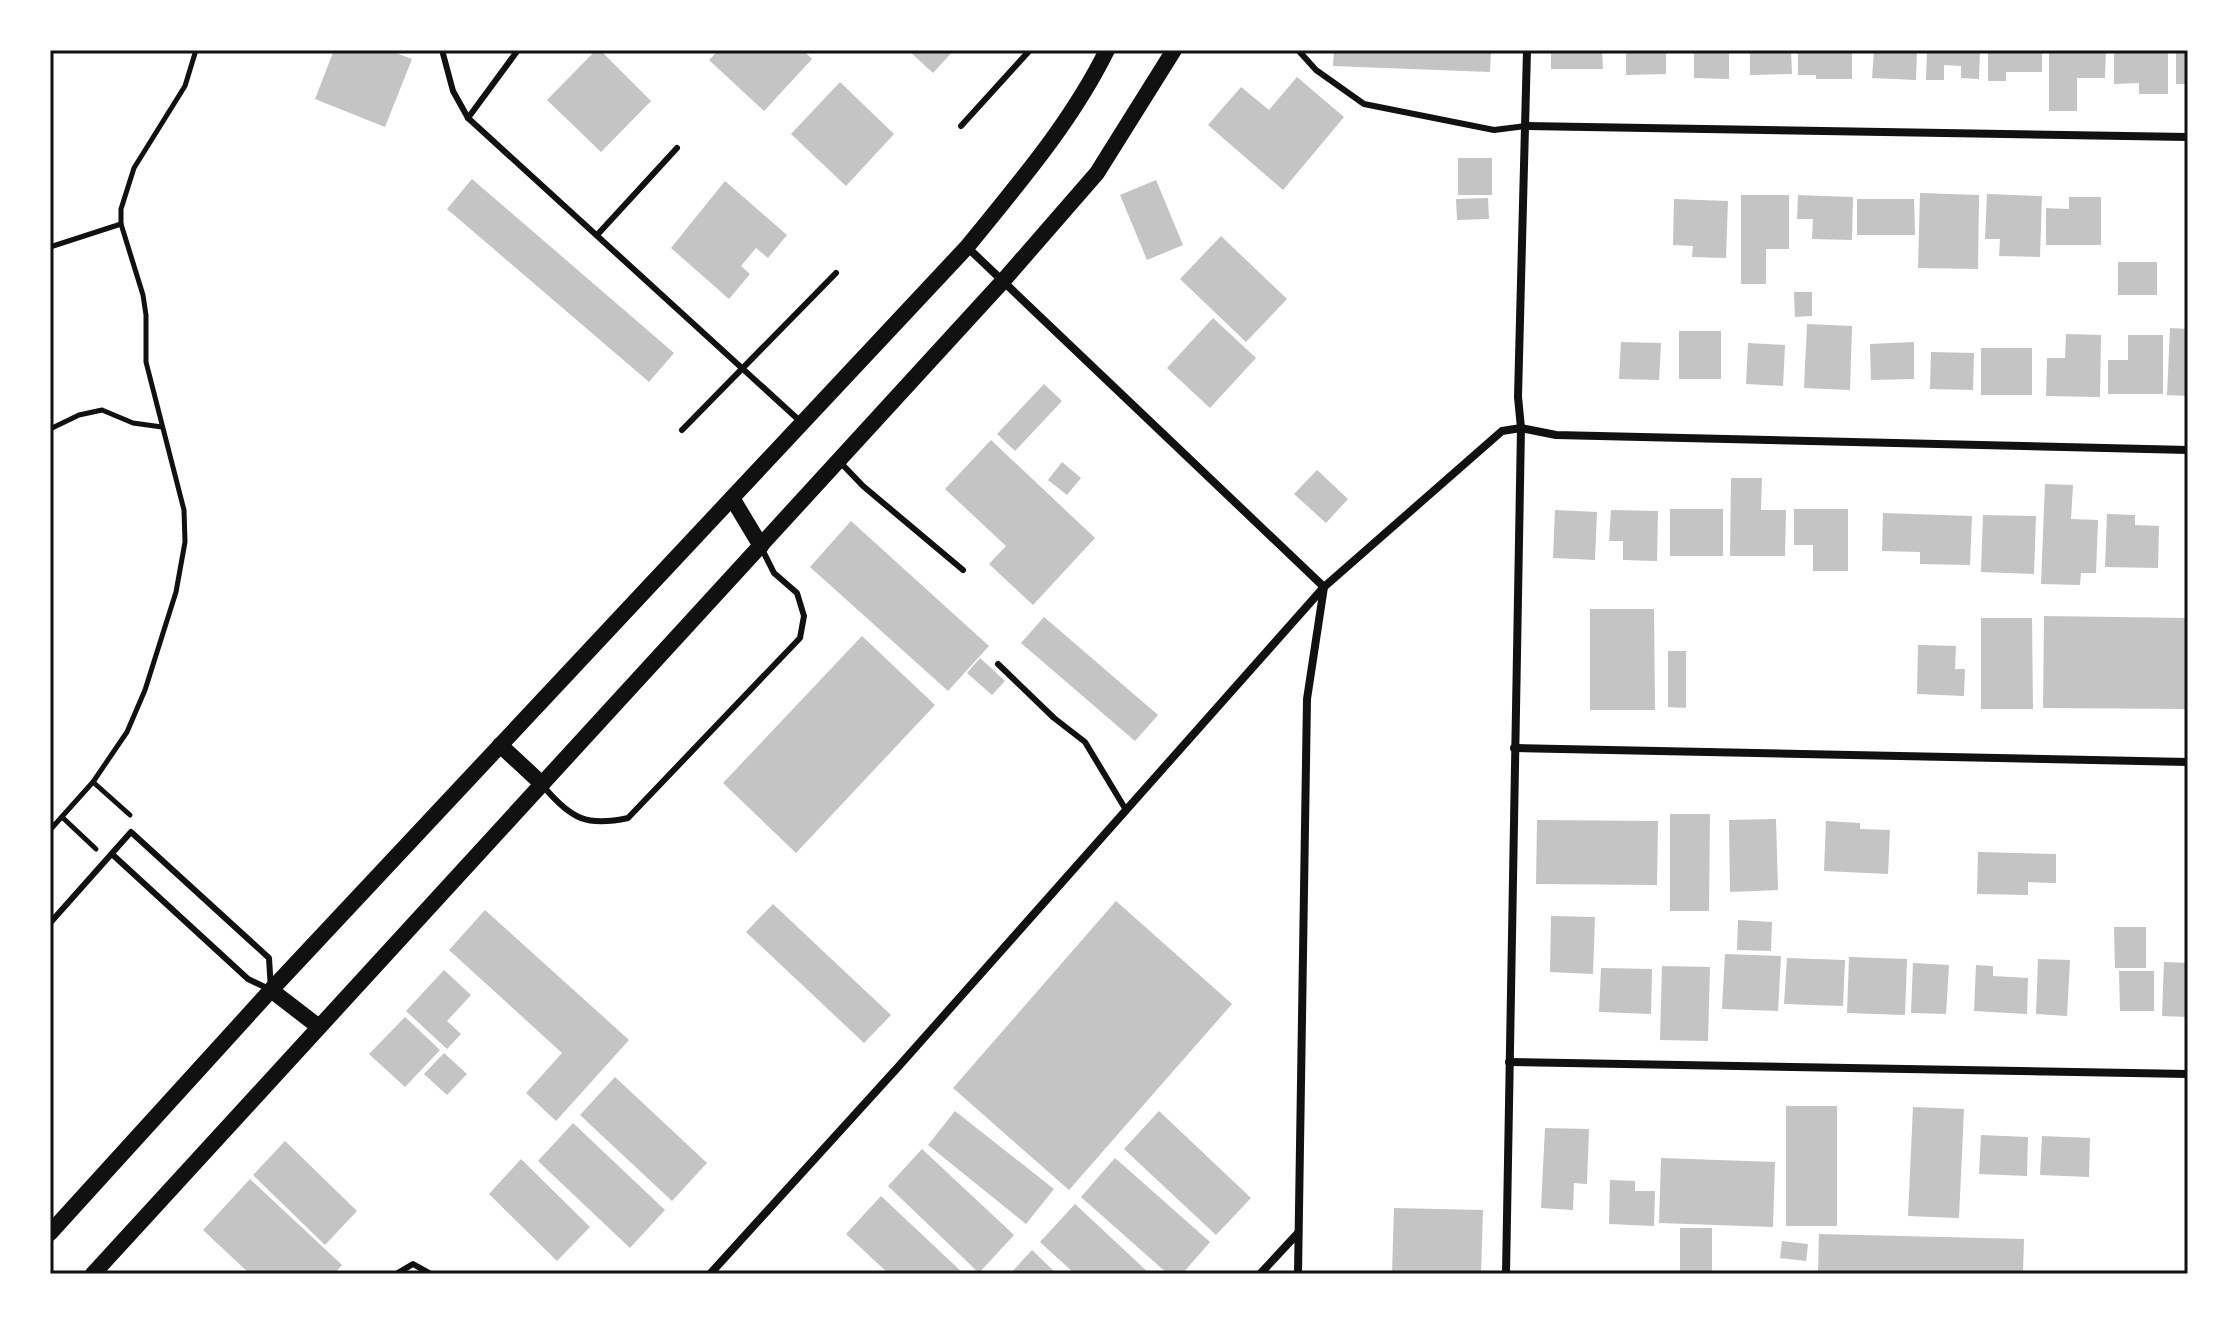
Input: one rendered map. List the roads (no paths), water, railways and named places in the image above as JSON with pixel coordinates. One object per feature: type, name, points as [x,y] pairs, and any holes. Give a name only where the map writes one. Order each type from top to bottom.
[{"type":"main road","points":[[50,1233],[271,990],[967,247],[1042,155],[1094,77],[1107,50]]},
{"type":"main road","points":[[93,1274],[1003,281],[1097,173],[1174,50]]},
{"type":"main road","points":[[732,498],[761,546]]},
{"type":"main road","points":[[500,745],[542,784]]},
{"type":"main road","points":[[271,990],[319,1027]]},
{"type":"street","points":[[1506,1274],[1521,428],[1518,397],[1527,50]]},
{"type":"street","points":[[1526,126],[2188,137]]},
{"type":"street","points":[[967,247],[1324,587]]},
{"type":"street","points":[[710,1274],[1324,587],[1502,431],[1521,428],[1556,435],[2188,450]]},
{"type":"street","points":[[1298,1274],[1307,699],[1324,587]]},
{"type":"street","points":[[1514,748],[2188,762]]},
{"type":"street","points":[[1509,1062],[2188,1074]]},
{"type":"street","points":[[1260,1274],[1298,1233]]},
{"type":"lane","points":[[442,50],[453,91],[468,118],[802,423]]},
{"type":"lane","points":[[468,118],[518,50]]},
{"type":"lane","points":[[961,126],[1030,50]]},
{"type":"lane","points":[[1298,50],[1316,70],[1364,104],[1494,130],[1526,126]]},
{"type":"lane","points":[[598,234],[677,148]]},
{"type":"lane","points":[[682,430],[836,273]]},
{"type":"lane","points":[[839,461],[863,486],[963,570]]},
{"type":"lane","points":[[542,784],[559,806],[581,820],[604,824],[628,818],[800,638],[804,616],[797,593],[774,573],[761,546]]},
{"type":"lane","points":[[998,664],[1054,718],[1085,742],[1126,810]]},
{"type":"lane","points":[[50,923],[131,832],[269,958],[271,990],[248,979],[113,855]]},
{"type":"lane","points":[[396,1274],[413,1264],[431,1274]]}]
